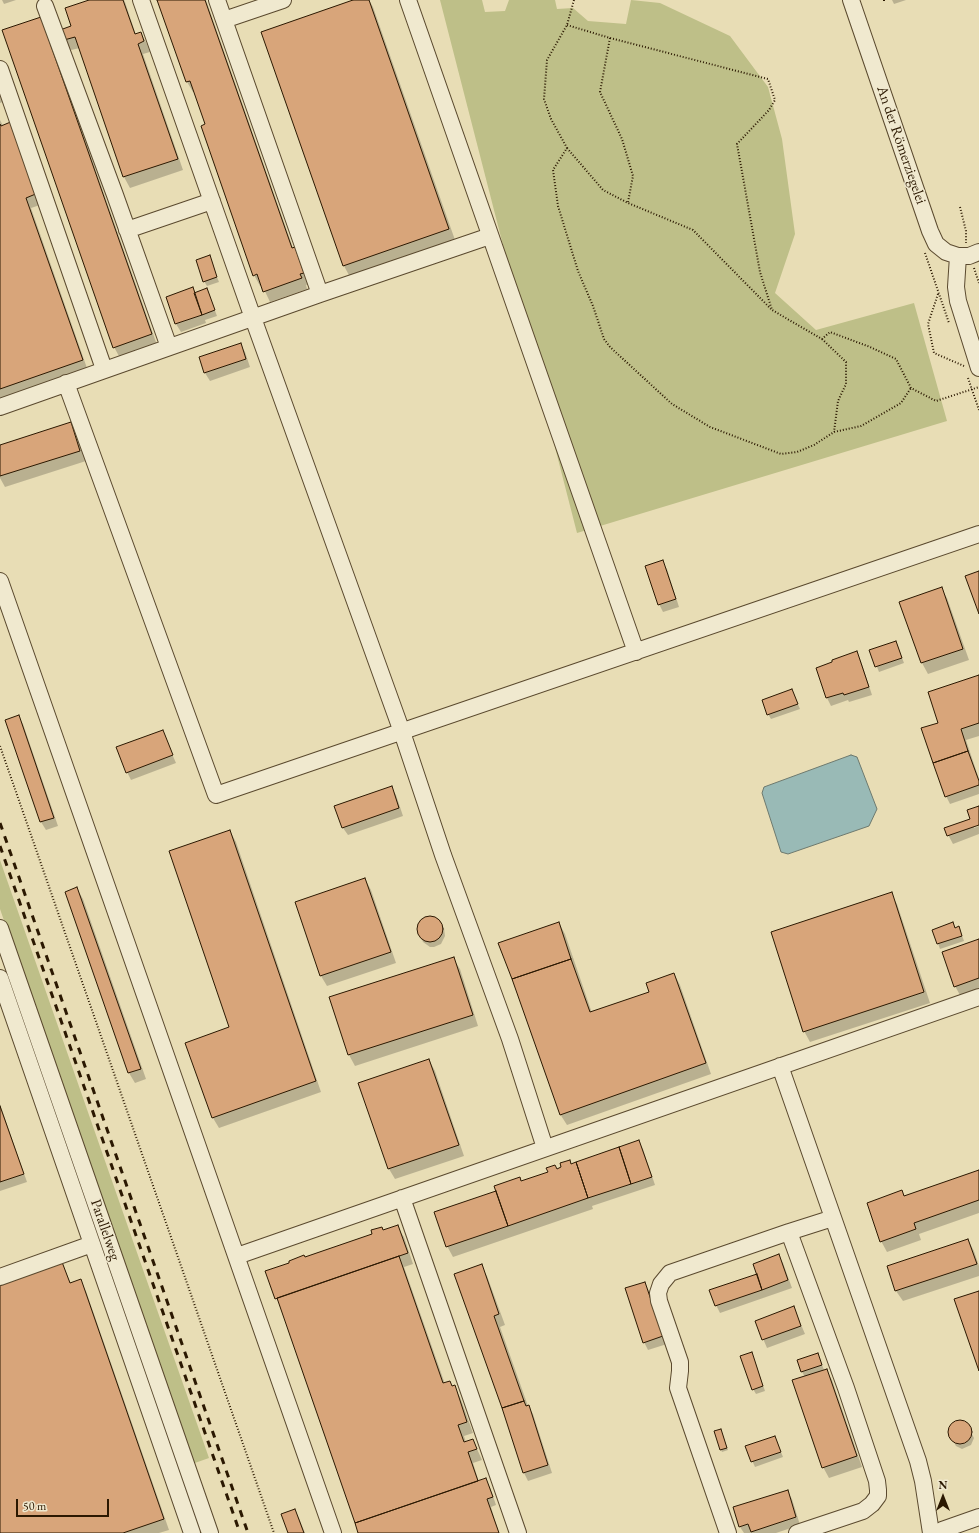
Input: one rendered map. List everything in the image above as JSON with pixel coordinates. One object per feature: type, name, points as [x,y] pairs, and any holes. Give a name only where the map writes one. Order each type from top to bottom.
[{"type":"street","points":[[141,0],[253,318],[402,732],[443,855],[510,1039],[545,1148]]},
{"type":"street","points":[[217,0],[320,294]]},
{"type":"street","points":[[224,20],[283,0]]},
{"type":"street","points":[[408,0],[636,652]]},
{"type":"street","name":"An der Römerziegelei","points":[[851,0],[930,231],[936,244],[946,252],[958,256]]},
{"type":"street","points":[[45,6],[128,230],[169,347]]},
{"type":"street","points":[[0,69],[104,369]]},
{"type":"street","points":[[128,230],[212,201]]},
{"type":"street","points":[[0,407],[104,369],[490,236]]},
{"type":"street","points":[[972,367],[956,287],[958,256],[969,256],[979,252]]},
{"type":"street","points":[[66,383],[216,795],[979,534]]},
{"type":"street","points":[[0,581],[333,1533]]},
{"type":"street","name":"Parallelweg","points":[[0,928],[210,1533]]},
{"type":"street","points":[[0,978],[192,1533]]},
{"type":"street","points":[[237,1256],[979,997]]},
{"type":"street","points":[[780,1066],[918,1461],[937,1532],[979,1517]]},
{"type":"street","points":[[402,1198],[518,1533]]},
{"type":"street","points":[[728,1533],[678,1388],[680,1362],[659,1301],[658,1293],[661,1284],[670,1273],[833,1218]]},
{"type":"street","points":[[789,1232],[846,1388],[877,1480],[878,1490],[878,1496],[872,1504],[863,1511],[797,1533]]},
{"type":"street","points":[[0,1277],[92,1244]]},
{"type":"path","points":[[574,0],[567,25],[546,60],[544,99],[551,119],[568,148],[603,190],[628,203],[693,230],[772,310],[822,339],[846,362],[846,384],[838,401],[834,432]]},
{"type":"path","points":[[567,25],[610,38],[768,79],[774,100],[770,110],[737,144],[760,272],[772,310]]},
{"type":"path","points":[[610,38],[600,92],[622,139],[633,176],[628,203]]},
{"type":"path","points":[[568,148],[553,170],[558,206],[578,270],[593,306],[604,339],[610,347],[672,404],[710,427],[781,454],[797,452],[814,445],[834,432],[861,426],[881,416],[901,404],[911,388]]},
{"type":"path","points":[[938,293],[928,324],[934,353],[972,367]]},
{"type":"path","points":[[822,339],[830,332],[870,347],[896,359],[911,388],[936,401],[979,388]]},
{"type":"path","points":[[0,746],[274,1533]]},
{"type":"green space","points":[[440,0],[482,0],[485,12],[505,11],[509,0],[555,0],[557,9],[573,8],[588,21],[626,24],[631,0],[660,3],[730,36],[768,87],[782,139],[795,234],[775,293],[816,330],[914,303],[947,421],[577,533]]},
{"type":"green space","points":[[0,860],[209,1458],[192,1464],[0,909]]},
{"type":"water","points":[[851,755],[857,757],[877,809],[869,826],[788,854],[781,852],[762,793],[764,787]]},
{"type":"building","points":[[89,0],[123,0],[135,34],[141,32],[144,41],[138,44],[178,159],[123,177],[75,37],[64,40],[60,30],[71,26],[65,8]]},
{"type":"building","points":[[157,0],[205,0],[292,248],[295,247],[304,273],[300,274],[302,278],[263,292],[257,274],[253,276],[201,126],[205,124],[190,81],[186,82]]},
{"type":"building","points":[[353,0],[369,0],[449,229],[343,266],[261,32]]},
{"type":"building","points":[[41,17],[152,334],[113,348],[2,30]]},
{"type":"building","points":[[13,121],[38,193],[26,198],[83,360],[0,389],[0,124],[1,126]]},
{"type":"building","points":[[210,255],[217,277],[203,282],[196,260]]},
{"type":"building","points":[[193,287],[202,315],[175,324],[166,297]]},
{"type":"building","points":[[207,288],[215,310],[202,315],[194,293]]},
{"type":"building","points":[[241,343],[246,359],[204,373],[199,357]]},
{"type":"building","points":[[71,422],[80,451],[0,476],[0,445]]},
{"type":"building","points":[[663,560],[676,599],[658,605],[645,566]]},
{"type":"building","points":[[979,571],[979,614],[965,576]]},
{"type":"building","points":[[942,587],[963,649],[921,663],[899,602]]},
{"type":"building","points":[[896,641],[902,658],[875,667],[869,650]]},
{"type":"building","points":[[857,651],[869,687],[844,695],[843,693],[826,698],[816,668],[832,662],[832,660]]},
{"type":"building","points":[[979,675],[979,723],[961,729],[968,751],[933,763],[921,728],[938,723],[928,692]]},
{"type":"building","points":[[792,689],[798,704],[767,715],[762,700]]},
{"type":"building","points":[[19,715],[54,818],[40,822],[5,720]]},
{"type":"building","points":[[163,730],[173,755],[126,773],[116,747]]},
{"type":"building","points":[[968,751],[979,781],[979,785],[945,797],[933,763]]},
{"type":"building","points":[[392,786],[399,808],[342,828],[334,806]]},
{"type":"building","points":[[979,806],[979,825],[947,836],[944,828],[970,819],[967,810]]},
{"type":"building","points":[[230,830],[316,1081],[212,1118],[185,1043],[229,1027],[169,851]]},
{"type":"building","points":[[365,878],[391,952],[320,976],[295,902]]},
{"type":"building","points":[[77,887],[141,1069],[128,1073],[65,892]]},
{"type":"building","points":[[892,892],[924,992],[803,1032],[771,932]]},
{"type":"building","points":[[430,916],[439,920],[443,929],[439,938],[430,942],[421,938],[417,929],[421,920]]},
{"type":"building","points":[[559,922],[571,959],[512,979],[498,943]]},
{"type":"building","points":[[953,922],[955,928],[959,926],[962,936],[937,944],[932,930]]},
{"type":"building","points":[[979,939],[979,978],[954,987],[942,952]]},
{"type":"building","points":[[454,957],[473,1015],[348,1055],[329,997]]},
{"type":"building","points":[[571,959],[590,1012],[649,992],[646,983],[674,973],[706,1063],[560,1115],[512,979]]},
{"type":"building","points":[[429,1059],[459,1145],[388,1169],[358,1083]]},
{"type":"building","points":[[0,1106],[24,1174],[0,1182]]},
{"type":"building","points":[[639,1140],[652,1177],[631,1184],[619,1147]]},
{"type":"building","points":[[619,1147],[631,1184],[588,1198],[576,1162]]},
{"type":"building","points":[[570,1160],[571,1164],[576,1162],[588,1198],[508,1226],[494,1186],[520,1177],[521,1181],[548,1172],[546,1168],[555,1165],[557,1169],[561,1167],[560,1163]]},
{"type":"building","points":[[979,1170],[979,1200],[914,1223],[916,1229],[880,1242],[867,1203],[902,1190],[904,1196]]},
{"type":"building","points":[[496,1191],[508,1226],[446,1247],[434,1212]]},
{"type":"building","points":[[398,1225],[408,1253],[275,1299],[265,1271],[289,1263],[289,1261],[304,1255],[305,1257],[372,1234],[371,1230],[382,1227],[383,1230]]},
{"type":"building","points":[[968,1239],[977,1264],[895,1291],[887,1266]]},
{"type":"building","points":[[779,1254],[788,1280],[762,1290],[753,1264]]},
{"type":"building","points":[[399,1256],[443,1383],[450,1381],[452,1386],[455,1385],[467,1422],[458,1425],[464,1442],[473,1439],[477,1449],[468,1452],[478,1481],[355,1523],[277,1298]]},
{"type":"building","points":[[62,1262],[70,1283],[81,1279],[164,1519],[123,1533],[0,1533],[0,1284]]},
{"type":"building","points":[[482,1264],[499,1314],[494,1316],[524,1401],[502,1408],[454,1274]]},
{"type":"building","points":[[757,1274],[762,1290],[715,1306],[709,1290]]},
{"type":"building","points":[[645,1282],[663,1336],[643,1343],[625,1288]]},
{"type":"building","points":[[979,1291],[979,1371],[954,1299]]},
{"type":"building","points":[[794,1306],[801,1326],[762,1340],[755,1321]]},
{"type":"building","points":[[752,1352],[763,1386],[752,1390],[740,1356]]},
{"type":"building","points":[[818,1353],[822,1365],[801,1372],[797,1360]]},
{"type":"building","points":[[827,1369],[857,1456],[822,1468],[792,1380]]},
{"type":"building","points":[[524,1401],[526,1406],[529,1405],[548,1465],[523,1473],[502,1408]]},
{"type":"building","points":[[960,1420],[968,1424],[972,1432],[968,1440],[960,1444],[952,1440],[948,1432],[952,1424]]},
{"type":"building","points":[[721,1429],[727,1448],[720,1450],[714,1431]]},
{"type":"building","points":[[775,1436],[781,1452],[751,1462],[745,1446]]},
{"type":"building","points":[[486,1478],[493,1497],[487,1499],[499,1533],[358,1533],[355,1523]]},
{"type":"building","points":[[788,1490],[796,1517],[751,1532],[748,1524],[739,1527],[733,1507]]},
{"type":"building","points":[[295,1509],[304,1533],[288,1533],[281,1514]]},
{"type":"railway","points":[[0,823],[248,1533]]},
{"type":"railway","points":[[0,846],[240,1533]]}]
